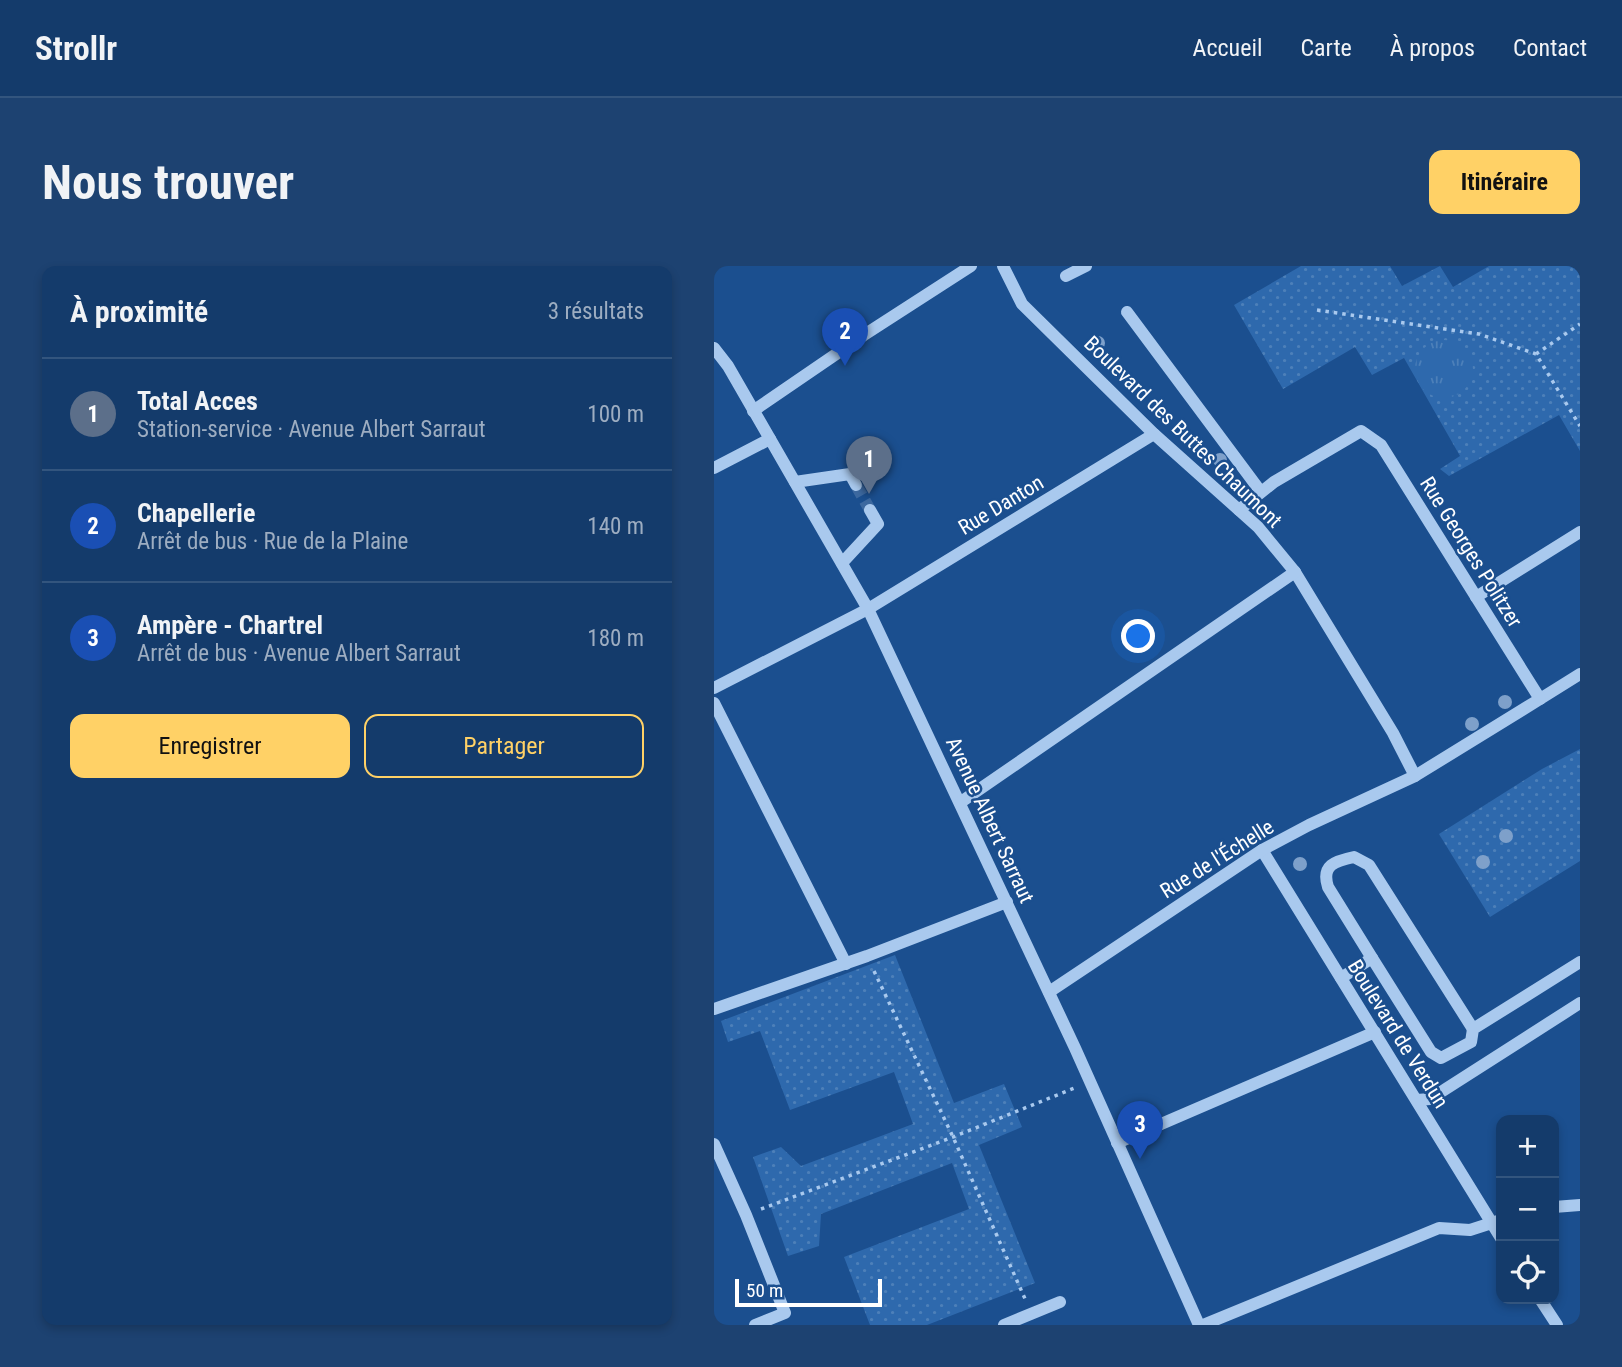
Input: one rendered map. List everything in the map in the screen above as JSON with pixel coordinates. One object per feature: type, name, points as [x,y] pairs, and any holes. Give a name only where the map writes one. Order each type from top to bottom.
[{"type":"street","points":[[754,411],[971,266]]},
{"type":"street","name":"Boulevard des Buttes Chaumont","points":[[1003,266],[1022,304],[1154,434],[1258,527],[1294,572],[1393,733],[1415,776]]},
{"type":"street","points":[[1066,276],[1086,266]]},
{"type":"street","points":[[1127,312],[1261,492]]},
{"type":"street","name":"Avenue Albert Sarraut","points":[[714,348],[754,411],[869,609],[1091,1082],[1201,1325]]},
{"type":"street","name":"Rue Georges Politzer","points":[[1239,509],[1274,482],[1361,431],[1381,445],[1540,699]]},
{"type":"street","name":"Rue Danton","points":[[714,688],[869,609],[1154,434]]},
{"type":"street","points":[[714,468],[770,439]]},
{"type":"street","points":[[795,482],[850,474],[856,485]]},
{"type":"street","points":[[842,563],[878,524],[870,510]]},
{"type":"street","points":[[1476,597],[1580,532]]},
{"type":"street","points":[[961,802],[1294,572]]},
{"type":"street","points":[[1415,776],[1580,674]]},
{"type":"street","points":[[714,703],[846,964]]},
{"type":"street","name":"Rue de l'Échelle","points":[[1049,992],[1262,850],[1415,776]]},
{"type":"street","name":"Boulevard de Verdun","points":[[1262,850],[1417,1100],[1496,1220]]},
{"type":"street","points":[[1354,857],[1369,865],[1473,1029],[1471,1042],[1441,1058],[1431,1052],[1328,887],[1325,877],[1327,869],[1338,860],[1354,857]]},
{"type":"street","points":[[714,1009],[846,964],[1007,902]]},
{"type":"street","points":[[1341,978],[1372,958]]},
{"type":"street","points":[[1473,1029],[1580,962]]},
{"type":"street","points":[[1417,1100],[1430,1099],[1580,1003]]},
{"type":"street","points":[[1117,1143],[1375,1032]]},
{"type":"street","points":[[714,1144],[788,1319],[755,1325]]},
{"type":"street","points":[[1559,1207],[1580,1205]]},
{"type":"street","points":[[1201,1325],[1439,1228],[1470,1230],[1496,1222]]},
{"type":"street","points":[[1004,1325],[1060,1302]]},
{"type":"street","points":[[1543,1304],[1557,1325]]},
{"type":"path","points":[[1317,310],[1479,334],[1535,354],[1580,426]]},
{"type":"path","points":[[1535,354],[1580,324]]},
{"type":"path","points":[[867,956],[953,1138],[1031,1314]]},
{"type":"path","points":[[746,1215],[953,1138],[1091,1082]]},
{"type":"green space","points":[[1301,266],[1390,266],[1402,286],[1440,266],[1453,287],[1489,266],[1580,266],[1580,451],[1559,415],[1449,476],[1440,469],[1460,456],[1404,358],[1372,375],[1355,347],[1283,389],[1234,305]]},
{"type":"green space","points":[[1444,340],[1460,345],[1468,353],[1473,369],[1468,385],[1460,393],[1444,398],[1428,393],[1420,385],[1415,369],[1420,353],[1428,345]]},
{"type":"green space","points":[[1580,749],[1580,861],[1490,917],[1439,834],[1542,769]]},
{"type":"green space","points":[[895,955],[954,1103],[1004,1084],[1022,1127],[979,1145],[1035,1283],[927,1325],[870,1325],[844,1257],[969,1209],[952,1163],[821,1214],[819,1246],[788,1256],[753,1157],[781,1147],[801,1166],[913,1124],[894,1072],[790,1110],[760,1031],[728,1042],[721,1021]]},
{"type":"tunnel","points":[[856,485],[870,510]]},
{"type":"place","name":"Chapellerie","points":[[845,366]]},
{"type":"place","name":"Total Acces","points":[[869,494]]},
{"type":"place","name":"Ampère - Chartrel","points":[[1140,1159]]}]
